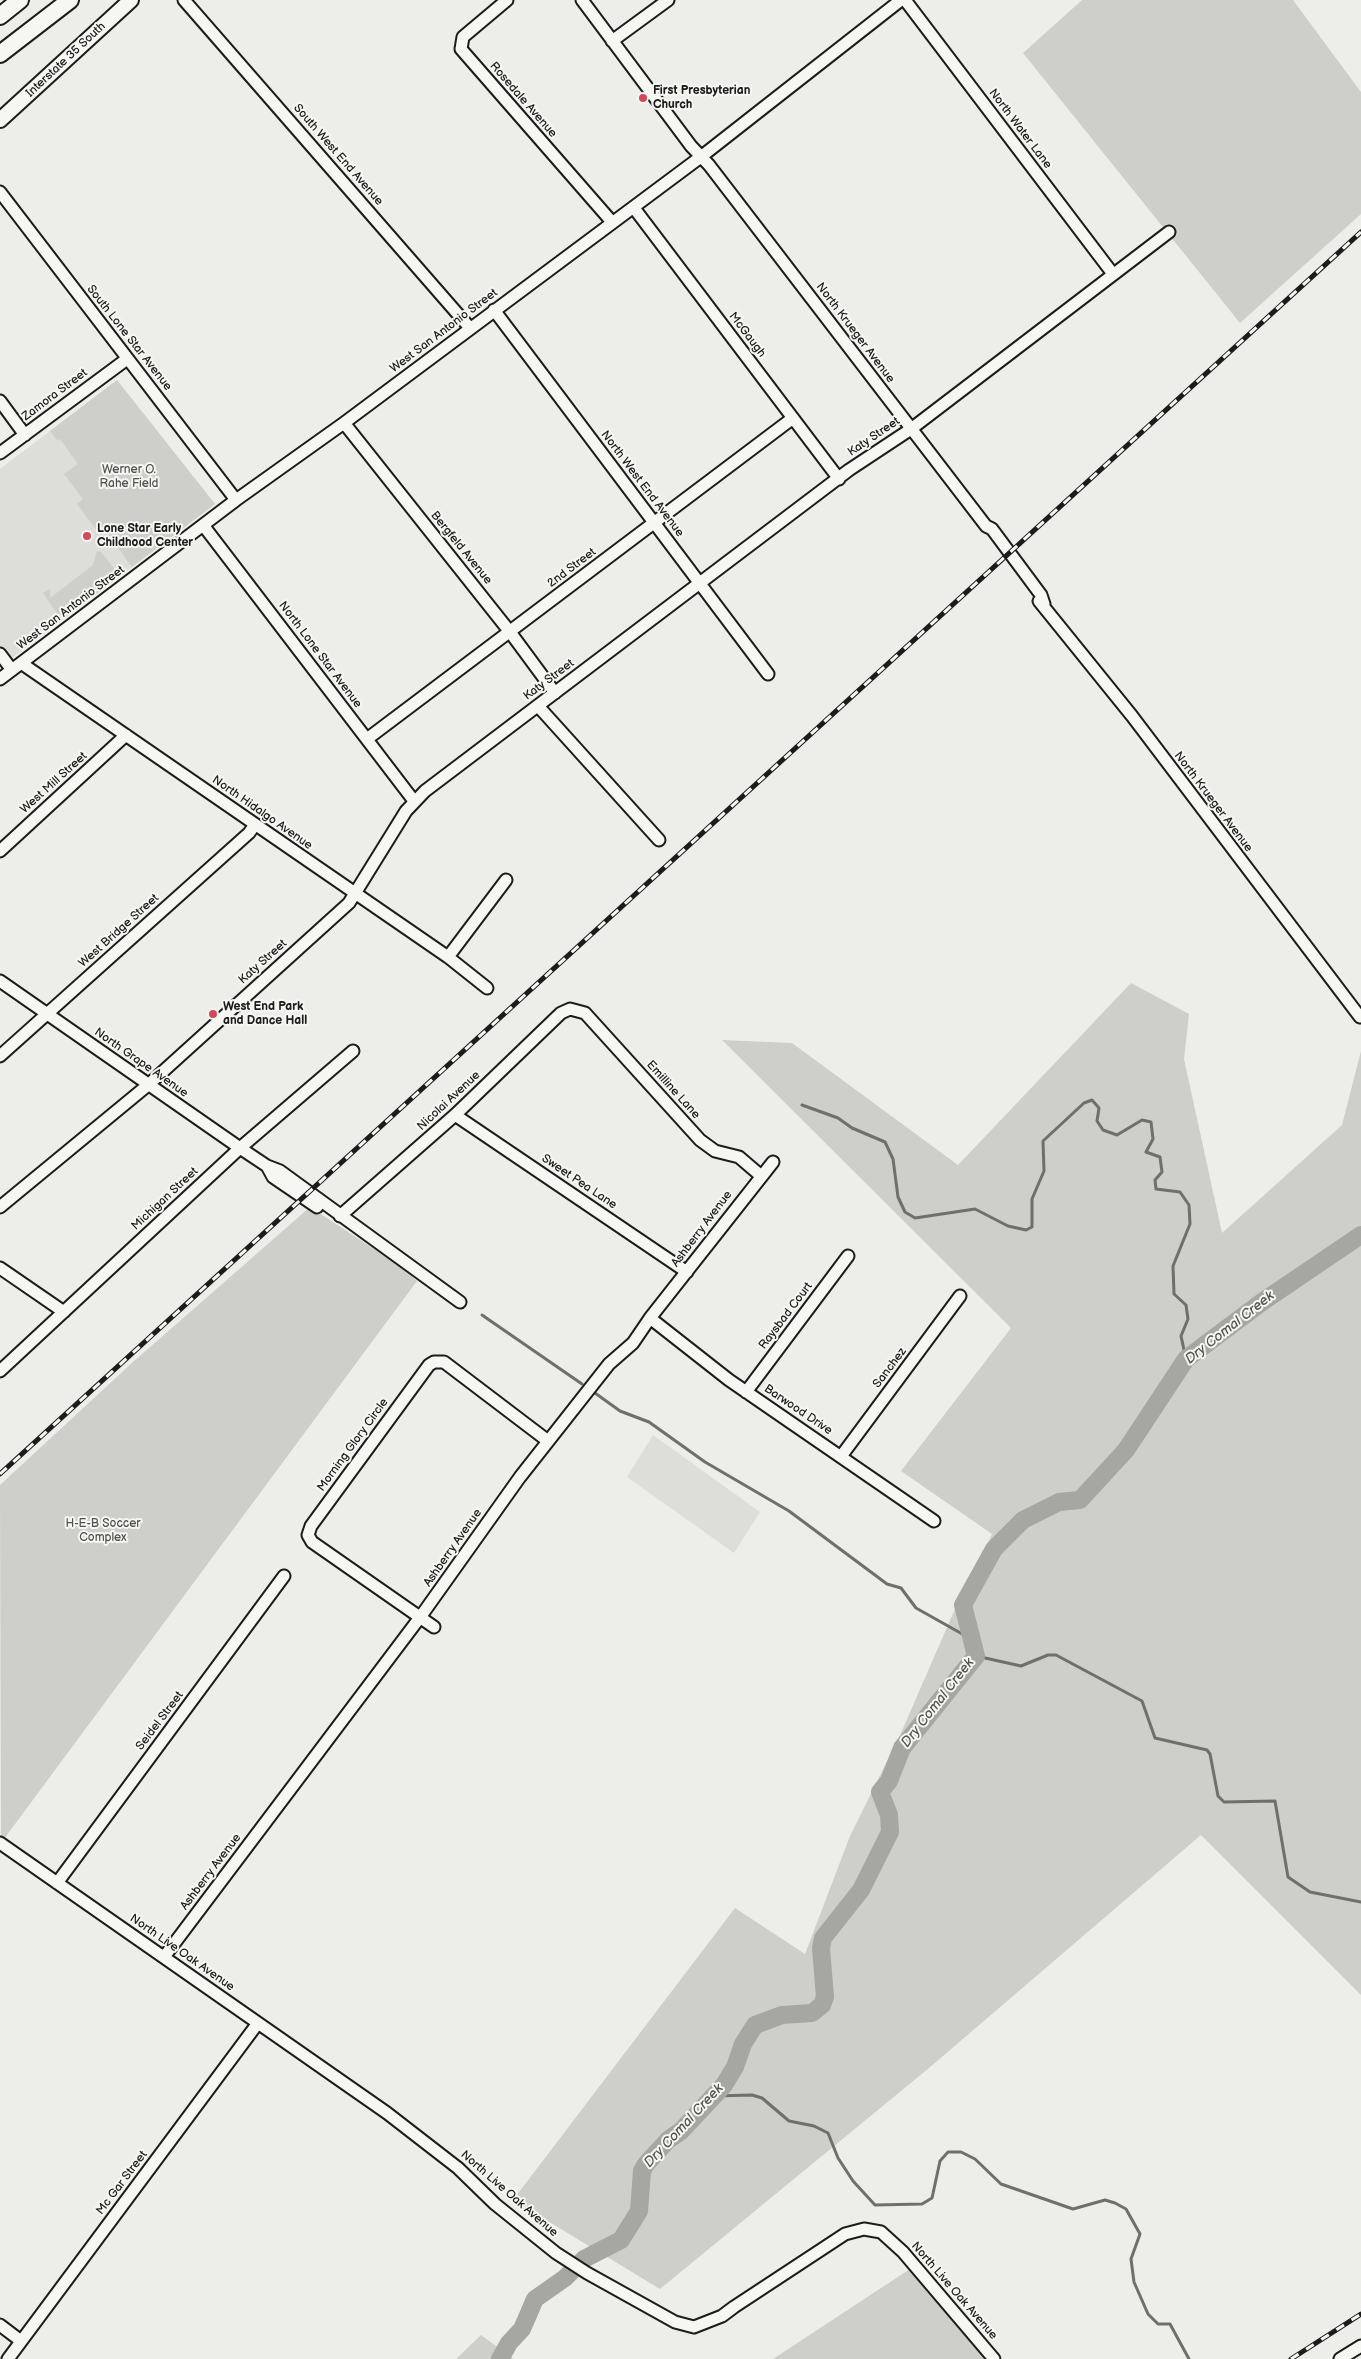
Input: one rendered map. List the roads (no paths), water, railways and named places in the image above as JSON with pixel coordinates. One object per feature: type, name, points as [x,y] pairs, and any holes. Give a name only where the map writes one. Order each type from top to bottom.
[{"type":"highway","points":[[0,16],[20,0]]},
{"type":"highway","points":[[0,54],[70,0]]},
{"type":"main road","name":"Interstate 35 South","points":[[2,118],[131,0]]},
{"type":"street","name":"South West End Avenue","points":[[184,0],[470,328]]},
{"type":"street","name":"Rosedale Avenue","points":[[508,0],[462,37],[461,49],[612,222]]},
{"type":"street","name":"North Krueger Avenue","points":[[582,0],[691,146],[702,156],[986,526],[992,529],[1041,595],[1044,604],[1132,716],[1360,1017]]},
{"type":"street","points":[[612,41],[668,0]]},
{"type":"street","name":"West San Antonio Street","points":[[0,679],[236,500],[344,423],[612,222],[634,208],[903,0]]},
{"type":"street","name":"North Water Lane","points":[[903,0],[1113,274]]},
{"type":"street","name":"South Lone Star Avenue","points":[[0,192],[236,500]]},
{"type":"street","name":"McGaugh","points":[[634,208],[839,479]]},
{"type":"street","name":"Katy Street","points":[[0,1207],[148,1085],[349,903],[414,802],[555,693],[839,479],[911,429],[1169,232]]},
{"type":"street","name":"North West End Avenue","points":[[494,310],[768,674]]},
{"type":"street","name":"Zamora Street","points":[[0,453],[127,359]]},
{"type":"street","points":[[0,401],[25,435]]},
{"type":"street","name":"2nd Street","points":[[367,739],[793,418]]},
{"type":"street","name":"Bergfeld Avenue","points":[[344,423],[510,632],[555,693]]},
{"type":"street","name":"North Lone Star Avenue","points":[[203,525],[414,802]]},
{"type":"street","name":"North Hidalgo Avenue","points":[[0,654],[17,667],[126,735],[254,826],[448,957],[486,988]]},
{"type":"street","points":[[538,706],[660,840]]},
{"type":"street","name":"West Mill Street","points":[[0,851],[126,735]]},
{"type":"street","name":"West Bridge Street","points":[[0,1056],[249,833],[254,826]]},
{"type":"street","points":[[448,957],[506,880]]},
{"type":"street","name":"North Grape Avenue","points":[[0,981],[266,1166],[280,1170],[340,1216],[460,1302]]},
{"type":"street","name":"Nicolai Avenue","points":[[340,1216],[455,1115],[561,1013],[576,1009]]},
{"type":"street","name":"Emilline Lane","points":[[576,1009],[585,1013],[700,1140],[716,1150],[739,1157],[760,1175]]},
{"type":"street","name":"Michigan Street","points":[[0,1371],[240,1148],[353,1051]]},
{"type":"street","name":"Sweet Pea Lane","points":[[455,1115],[687,1272]]},
{"type":"street","name":"Ashberry Avenue","points":[[164,1957],[421,1616],[548,1441],[609,1364],[633,1343],[650,1318],[760,1175],[773,1162]]},
{"type":"street","name":"Raysbad Court","points":[[746,1392],[848,1256]]},
{"type":"street","points":[[0,1268],[64,1312]]},
{"type":"street","name":"Sanchez","points":[[842,1456],[960,1296]]},
{"type":"street","name":"Barwood Drive","points":[[650,1318],[746,1392],[934,1520]]},
{"type":"street","name":"Morning Glory Circle","points":[[434,1627],[421,1616],[312,1542],[308,1535],[311,1526],[434,1362],[444,1362],[548,1441]]},
{"type":"street","name":"Seidel Street","points":[[57,1883],[284,1576]]},
{"type":"street","name":"North Live Oak Avenue","points":[[0,1843],[387,2113],[458,2168],[495,2204],[556,2252],[587,2273],[675,2322],[694,2326],[722,2316],[845,2234],[856,2229],[873,2230],[881,2232],[891,2240],[918,2267],[994,2359]]},
{"type":"street","name":"Mc Gar Street","points":[[8,2359],[258,2022]]},
{"type":"street","points":[[0,2325],[22,2341]]},
{"type":"street","points":[[1340,2359],[1361,2346]]},
{"type":"waterway","points":[[802,1105],[838,1118],[852,1128],[885,1142],[893,1159],[898,1197],[905,1212],[915,1218],[975,1209],[1008,1226],[1026,1230],[1032,1227],[1032,1199],[1044,1171],[1043,1141],[1084,1103],[1092,1100],[1099,1108],[1097,1121],[1103,1130],[1117,1135],[1142,1120],[1151,1122],[1153,1139],[1146,1152],[1160,1157],[1162,1172],[1155,1180],[1156,1189],[1180,1192],[1189,1205],[1190,1224],[1173,1266],[1174,1294],[1186,1305],[1188,1319],[1181,1336],[1186,1359]]},
{"type":"waterway","name":"Dry Comal Creek","points":[[500,2359],[509,2343],[522,2329],[535,2299],[565,2278],[584,2259],[621,2240],[639,2211],[642,2171],[646,2164],[668,2140],[681,2131],[724,2085],[735,2067],[743,2044],[755,2025],[782,2015],[812,2013],[822,2005],[825,1997],[821,1948],[823,1938],[861,1890],[890,1832],[889,1815],[880,1792],[889,1781],[902,1748],[976,1656],[963,1605],[994,1549],[1023,1520],[1059,1502],[1080,1500],[1126,1450],[1186,1359],[1262,1302],[1361,1235]]},
{"type":"waterway","points":[[482,1315],[582,1384]]},
{"type":"waterway","points":[[595,1393],[620,1411],[649,1422],[705,1462],[789,1511],[887,1584],[901,1588],[916,1608],[973,1640]]},
{"type":"waterway","points":[[976,1656],[1021,1666],[1048,1655],[1056,1655],[1142,1701],[1155,1738],[1207,1750],[1210,1754],[1218,1796],[1224,1802],[1275,1801],[1288,1877],[1310,1892],[1361,1902]]},
{"type":"waterway","points":[[713,2096],[752,2095],[762,2098],[789,2121],[814,2126],[828,2133],[838,2158],[853,2181],[875,2205],[922,2204],[932,2198],[940,2161],[948,2152],[961,2152],[975,2159],[1001,2184],[1073,2209],[1105,2200],[1126,2209],[1140,2234],[1131,2259],[1134,2282],[1148,2314],[1158,2324],[1170,2324],[1189,2359]]},
{"type":"railway","points":[[0,1474],[1361,232]]},
{"type":"railway","points":[[1291,2359],[1361,2314]]},
{"type":"place","name":"First Presbyterian Church","points":[[643,98]]},
{"type":"place","name":"Lone Star Early Childhood Center","points":[[87,536]]},
{"type":"place","name":"West End Park and Dance Hall","points":[[213,1014]]},
{"type":"park label","name":"Werner O. Rahe Field","points":[[129,477]]},
{"type":"park label","name":"H-E-B Soccer Complex","points":[[103,1531]]}]
